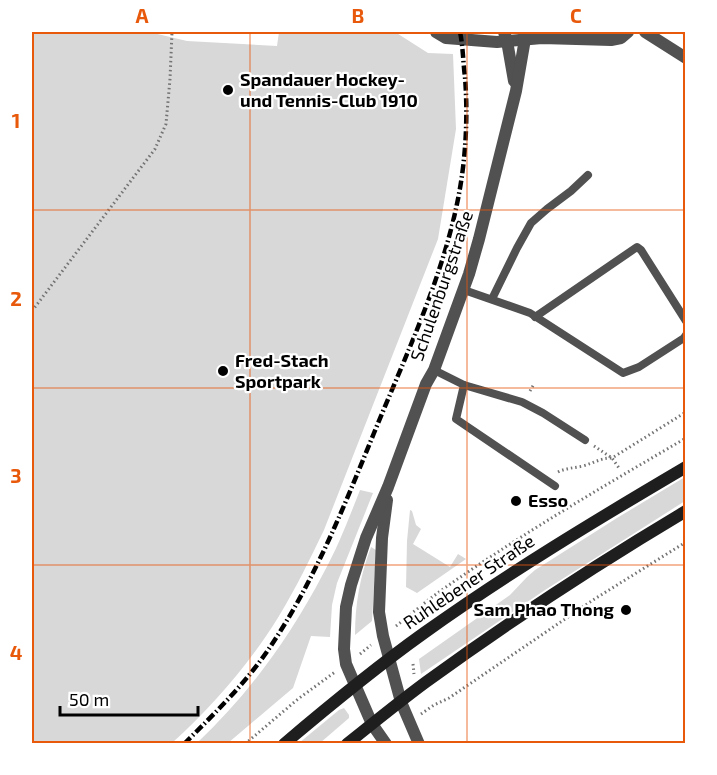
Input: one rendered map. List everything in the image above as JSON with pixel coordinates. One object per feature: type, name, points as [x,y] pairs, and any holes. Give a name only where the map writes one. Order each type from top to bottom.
[{"type":"main road","name":"Ruhlebener Straße","points":[[284,744],[388,659],[512,573],[686,467]]},
{"type":"main road","points":[[347,744],[401,702],[532,609],[686,511]]},
{"type":"street","points":[[436,32],[446,38],[497,42],[506,36],[526,34],[542,38],[611,40],[621,38],[628,32]]},
{"type":"street","points":[[645,32],[686,58]]},
{"type":"street","name":"Schulenburgstraße","points":[[387,744],[372,724],[346,664],[344,649],[346,607],[366,538],[464,290],[482,229],[516,91],[526,34]]},
{"type":"street","name":"Schulenburgstraße","points":[[506,36],[516,91]]},
{"type":"street","name":"Schulenburgstraße","points":[[388,487],[382,538],[379,612],[388,659],[401,702],[419,744]]},
{"type":"lane","points":[[492,299],[531,223],[588,176]]},
{"type":"lane","points":[[536,317],[637,246],[686,321]]},
{"type":"lane","points":[[464,290],[530,313],[623,374],[639,367],[684,338],[686,334]]},
{"type":"lane","points":[[434,370],[464,385],[522,402],[585,440]]},
{"type":"lane","points":[[464,385],[456,419],[551,483]]},
{"type":"path","points":[[32,310],[155,148],[166,124],[172,32]]},
{"type":"path","points":[[551,483],[565,469],[583,466],[603,458],[612,458],[686,412]]},
{"type":"path","points":[[415,612],[441,591],[541,525],[686,438]]},
{"type":"path","points":[[585,440],[612,458],[619,468]]},
{"type":"path","points":[[434,705],[448,698],[593,600],[686,542]]},
{"type":"path","points":[[413,664],[414,676]]},
{"type":"path","points":[[246,744],[298,699],[326,679]]},
{"type":"shaded area","name":"Fred-Stach Sportpark","points":[[32,32],[149,32],[187,41],[277,46],[279,32],[395,32],[428,53],[453,54],[456,129],[438,239],[324,530],[285,605],[256,650],[216,699],[172,743],[32,743]]},
{"type":"shaded area","points":[[685,477],[685,501],[545,590],[421,674],[419,659],[510,595],[535,570]]},
{"type":"shaded area","points":[[360,490],[373,493],[337,583],[332,605],[330,637],[311,636],[293,688],[228,743],[197,743],[251,685],[297,620],[334,553]]},
{"type":"shaded area","points":[[410,510],[416,525],[421,529],[413,544],[450,567],[458,554],[466,559],[417,593],[406,587]]},
{"type":"shaded area","points":[[371,547],[376,550],[372,621],[355,635],[359,590]]},
{"type":"shaded area","points":[[344,708],[349,718],[320,743],[299,743],[339,710]]},
{"type":"railway","points":[[184,744],[257,665],[298,601],[339,518],[422,318],[451,229],[463,169],[466,107],[460,32]]},
{"type":"place","name":"Spandauer Hockey- und Tennis-Club 1910","points":[[228,90]]},
{"type":"place","name":"Fred-Stach Sportpark","points":[[223,371]]},
{"type":"place","name":"Esso","points":[[516,501]]},
{"type":"place","name":"Sam Phao Thong","points":[[626,610]]}]
